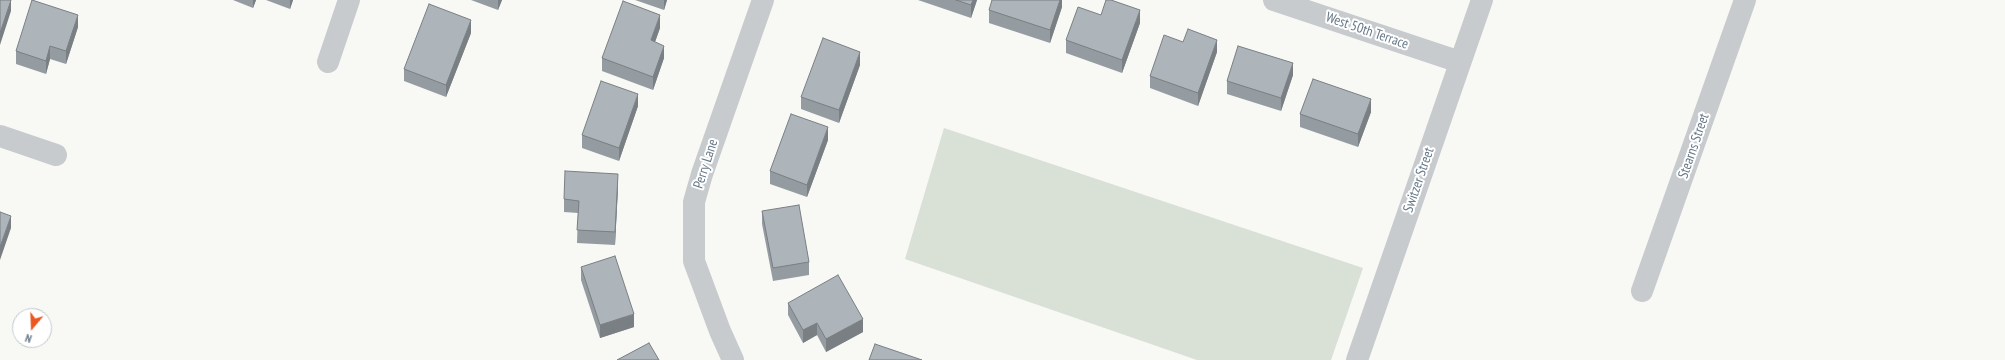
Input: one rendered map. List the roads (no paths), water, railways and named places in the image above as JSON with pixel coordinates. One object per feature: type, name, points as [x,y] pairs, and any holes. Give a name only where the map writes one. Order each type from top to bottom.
[{"type":"street","points":[[328,62],[349,0]]},
{"type":"street","name":"Perry Lane","points":[[733,360],[720,331],[694,261],[694,202],[702,174],[763,0]]},
{"type":"street","name":"West 50th Terrace","points":[[1274,0],[1460,62]]},
{"type":"street","name":"Switzer Street","points":[[1357,360],[1482,0]]},
{"type":"street","name":"Stearns Street","points":[[1642,291],[1745,0]]},
{"type":"street","points":[[0,136],[56,155]]}]
